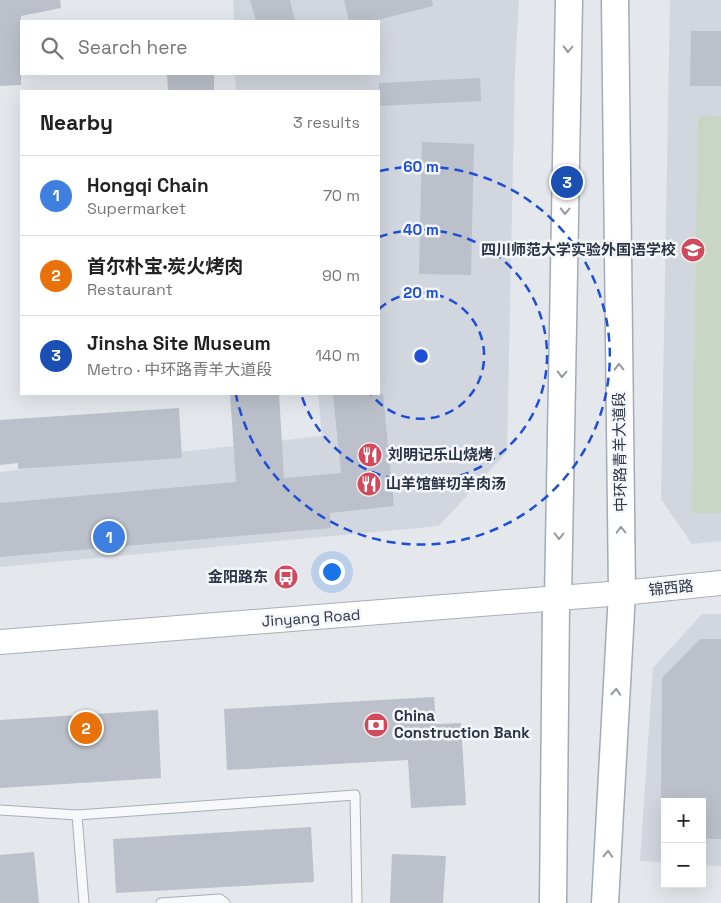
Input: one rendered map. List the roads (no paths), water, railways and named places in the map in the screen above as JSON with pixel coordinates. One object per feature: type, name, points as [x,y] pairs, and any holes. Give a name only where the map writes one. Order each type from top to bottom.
[{"type":"main road","points":[[553,903],[556,605],[558,598],[569,0]]},
{"type":"main road","name":"中环路青羊大道段","points":[[605,903],[622,593],[615,0]]},
{"type":"street","name":"锦西路","points":[[622,593],[721,583]]},
{"type":"street","name":"Jinyang Road","points":[[0,642],[622,593]]},
{"type":"lane","points":[[0,810],[77,815],[355,795],[357,903]]},
{"type":"lane","points":[[77,815],[84,903]]},
{"type":"lane","points":[[161,903],[220,899],[224,903]]},
{"type":"place","name":"Jinsha Site Museum","points":[[567,182]]},
{"type":"place","name":"四川师范大学实验外国语学校","points":[[693,250]]},
{"type":"place","name":"刘明记乐山烧烤","points":[[370,455]]},
{"type":"place","name":"山羊馆鲜切羊肉汤","points":[[369,484]]},
{"type":"place","name":"Hongqi Chain","points":[[109,537]]},
{"type":"place","name":"金阳路东","points":[[286,577]]},
{"type":"place","name":"China Construction Bank","points":[[376,725]]},
{"type":"place","name":"首尔朴宝·炭火烤肉","points":[[86,728]]}]
